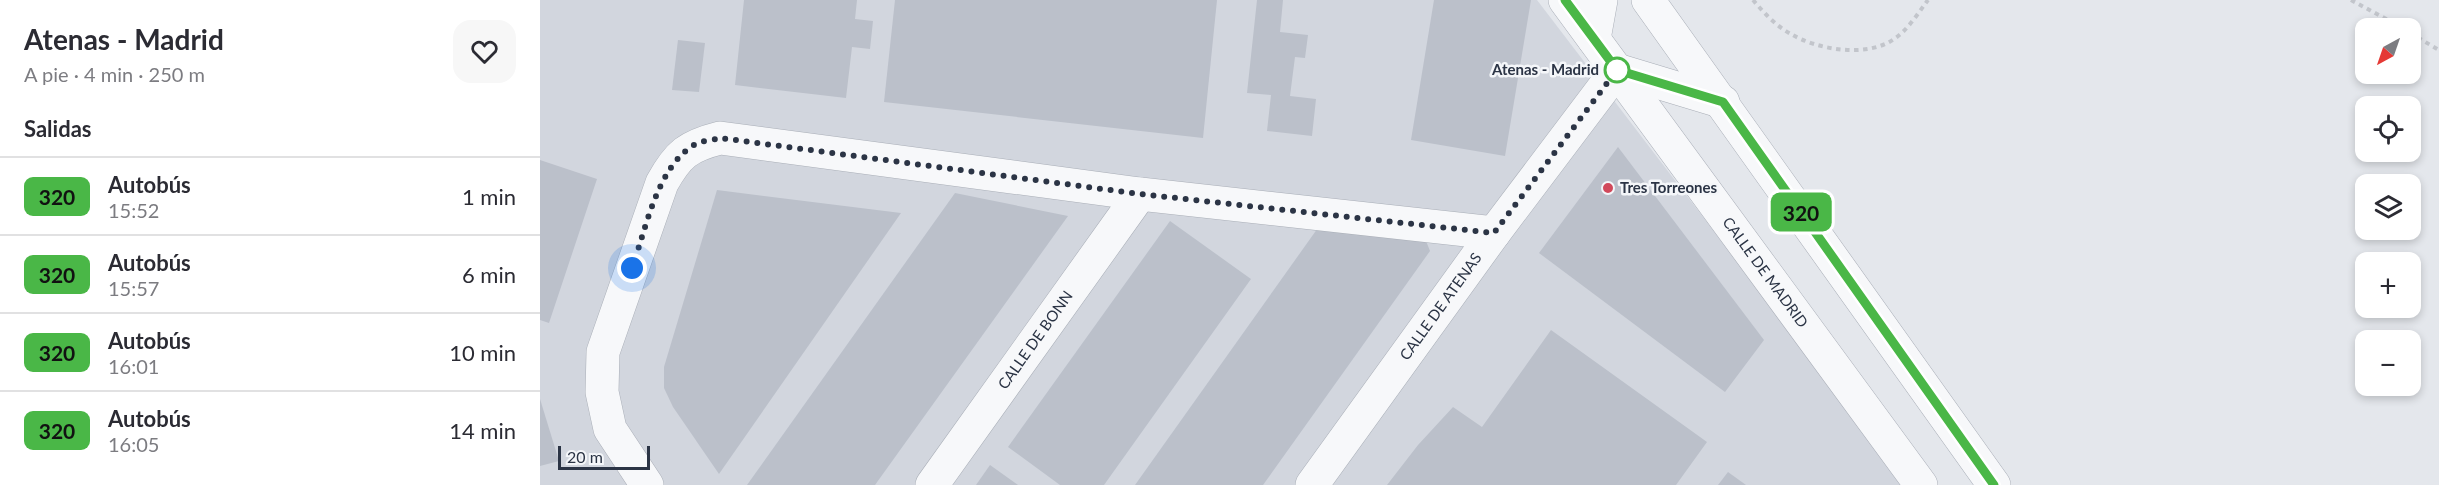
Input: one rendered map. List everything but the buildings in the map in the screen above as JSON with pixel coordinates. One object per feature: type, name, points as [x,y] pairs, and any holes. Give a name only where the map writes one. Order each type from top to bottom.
[{"type":"street","name":"CALLE DE MADRID","points":[[1565,0],[1921,485]]},
{"type":"street","points":[[1594,39],[1601,0]]},
{"type":"street","points":[[1648,0],[1723,102],[1994,485]]},
{"type":"street","points":[[1617,70],[1723,102]]},
{"type":"street","name":"CALLE DE ATENAS","points":[[1312,485],[1494,233],[1617,70]]},
{"type":"street","points":[[647,485],[610,429],[602,392],[603,352],[662,183],[674,162],[695,144],[720,138],[1140,194],[1494,233]]},
{"type":"street","name":"CALLE DE BONN","points":[[932,485],[1140,194]]},
{"type":"path","points":[[1753,0],[1767,15],[1792,35],[1828,48],[1866,50],[1894,40],[1928,0]]},
{"type":"path","points":[[2351,0],[2384,18]]},
{"type":"path","points":[[2421,39],[2439,50]]},
{"type":"shaded area","points":[[540,0],[1537,0],[1908,485],[540,485]]},
{"type":"bus line","name":"320","points":[[1565,0],[1617,70],[1723,102],[1994,485]]},
{"type":"place","name":"Atenas - Madrid","points":[[1617,70]]},
{"type":"place","name":"Tres Torreones","points":[[1608,188]]},
{"type":"route","points":[[632,268],[662,183],[674,162],[695,144],[720,138],[1140,194],[1494,233],[1617,70]]}]
